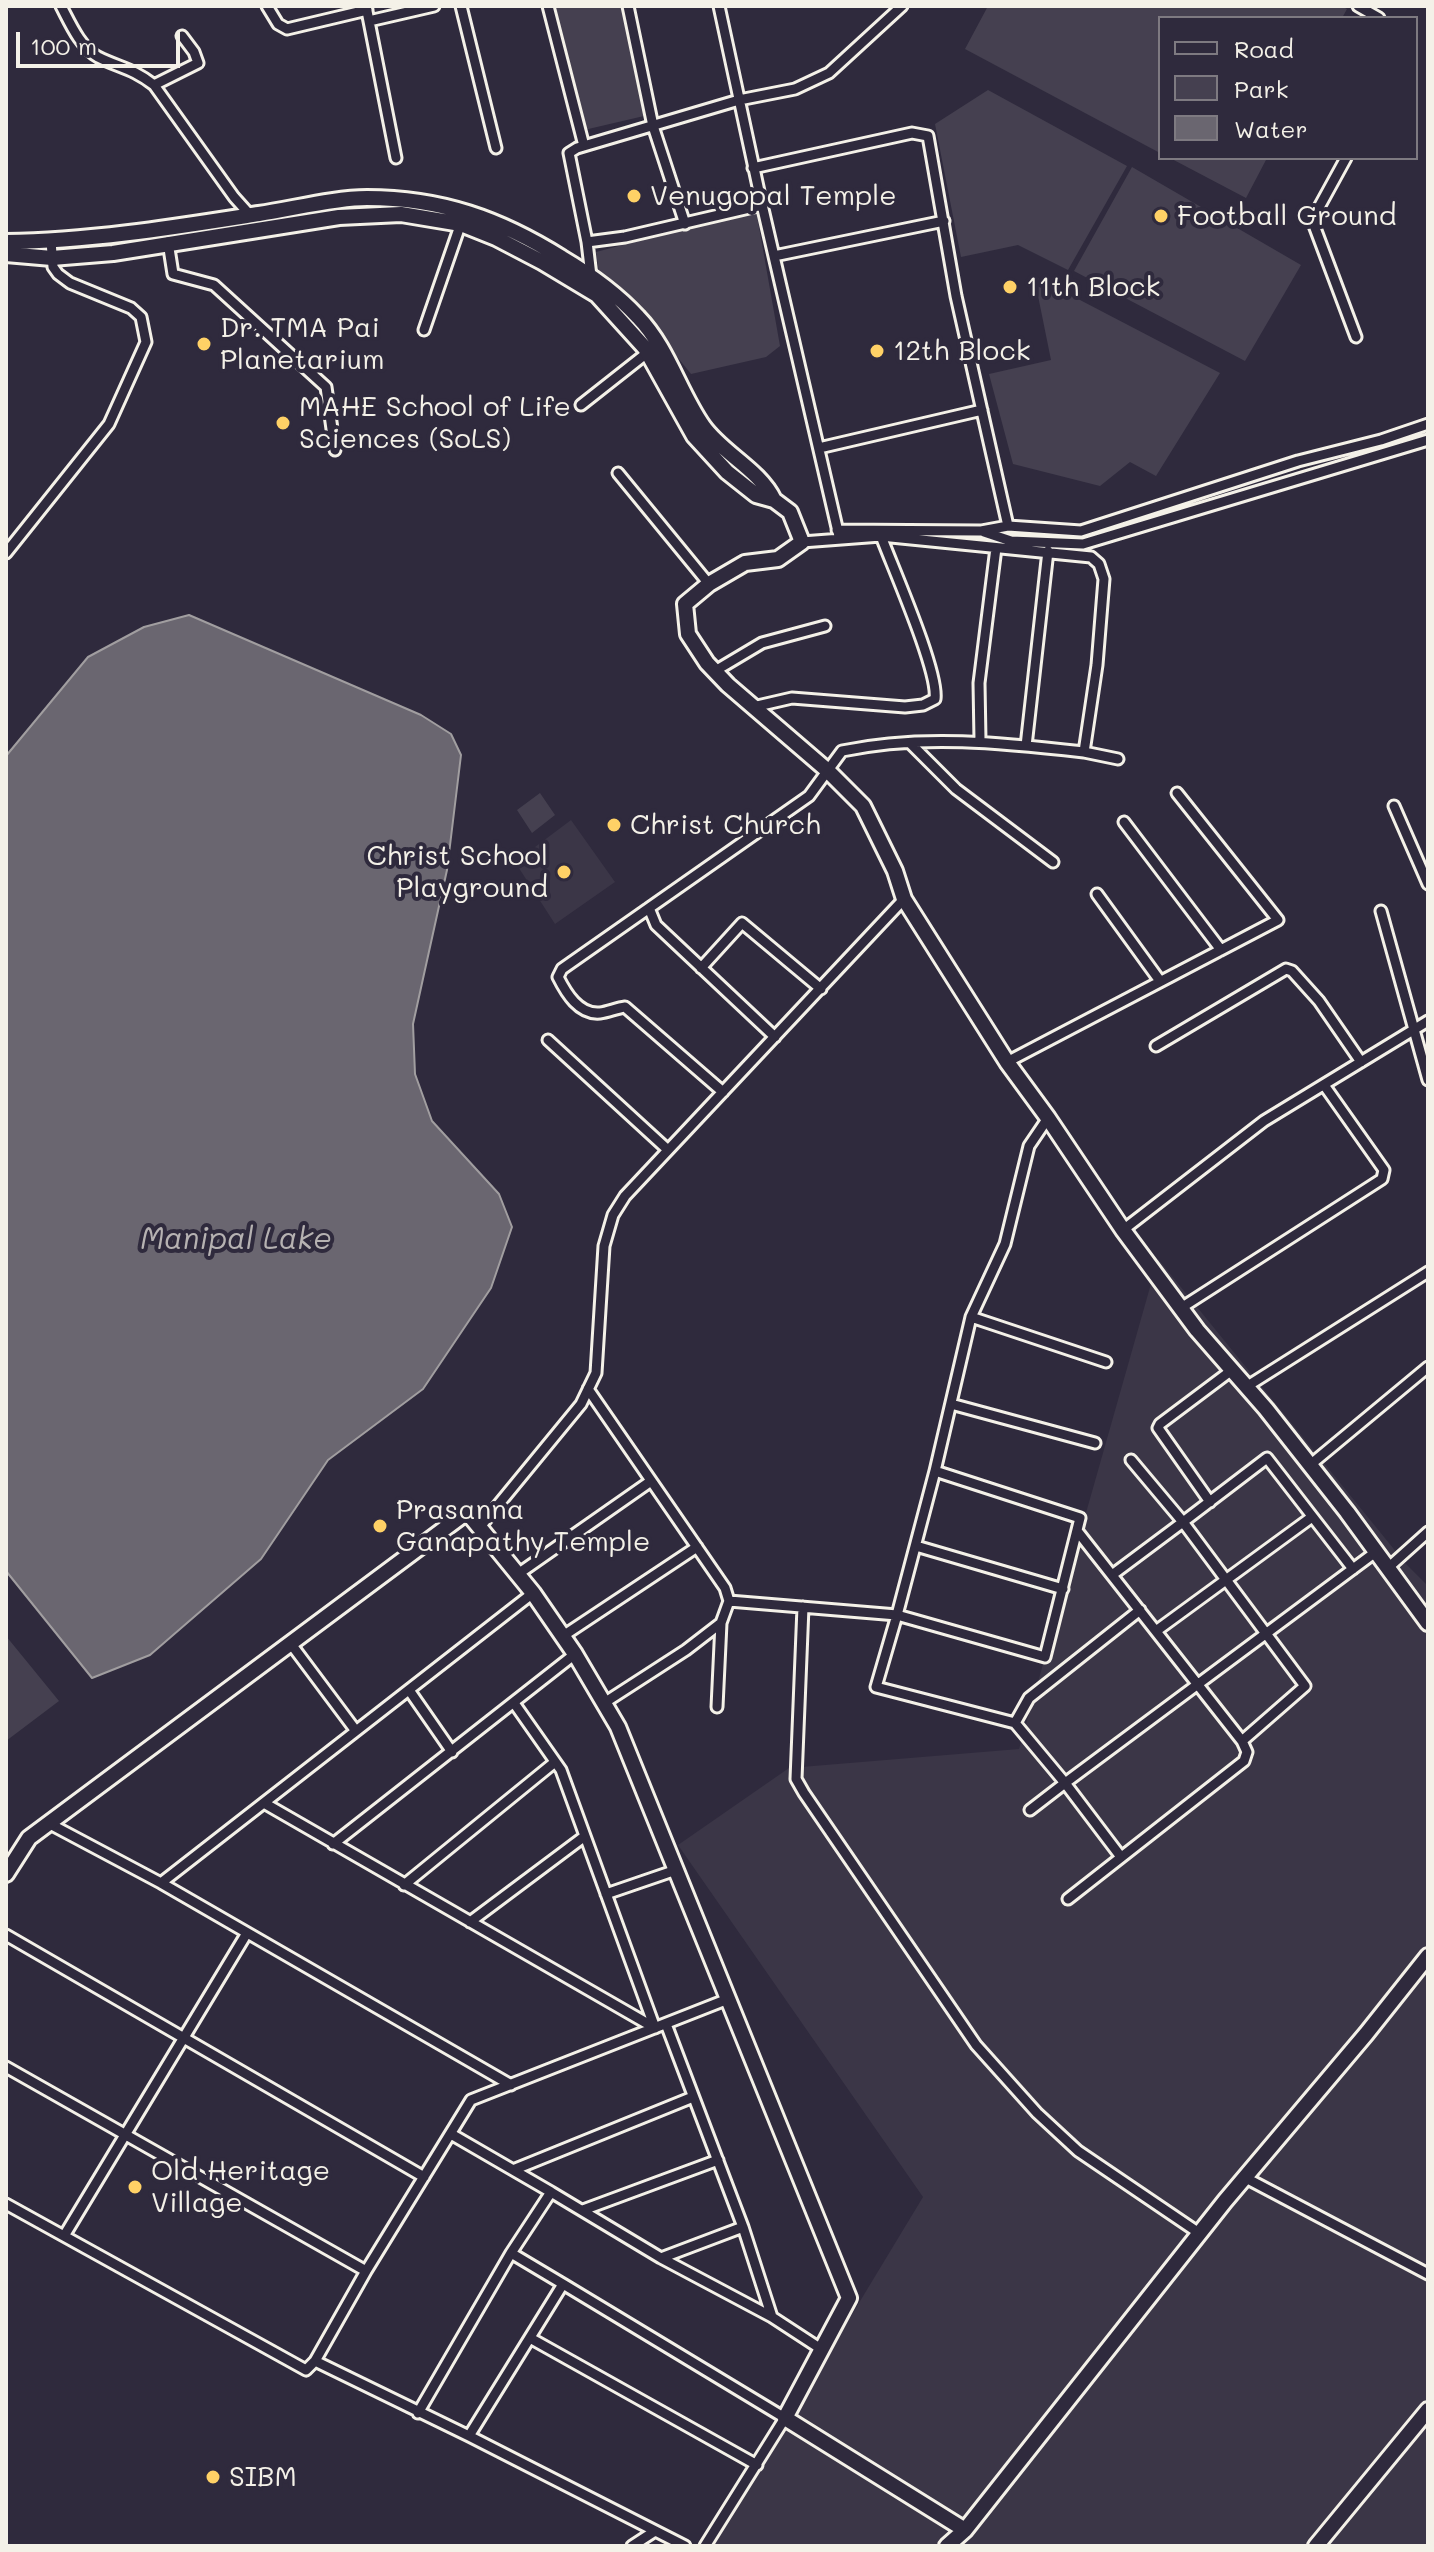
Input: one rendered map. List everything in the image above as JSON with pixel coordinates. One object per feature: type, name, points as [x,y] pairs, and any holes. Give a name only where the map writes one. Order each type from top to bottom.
[{"type":"main road","points":[[6,242],[51,241],[166,227],[365,198],[423,201],[463,218],[597,295],[628,327],[647,353],[694,436],[727,472],[756,495],[774,500],[790,512],[802,542],[778,559],[745,563],[709,584],[685,604],[688,634],[715,671],[863,806],[895,871],[904,899],[1007,1062],[1123,1230],[1181,1308],[1377,1551],[1428,1623]]},
{"type":"main road","points":[[6,254],[52,258],[113,253],[339,217],[401,214],[463,218],[508,226],[591,276],[637,315],[653,334],[704,428],[766,484],[774,500]]},
{"type":"main road","points":[[6,1874],[29,1838],[467,1512],[533,1593],[575,1654],[618,1727],[849,2298],[785,2418],[965,2530]]},
{"type":"main road","points":[[947,2546],[965,2530],[1244,2177],[1428,1956]]},
{"type":"main road","points":[[1316,2546],[1428,2410]]},
{"type":"street","points":[[61,6],[82,42],[95,56],[136,71],[154,85],[251,216]]},
{"type":"street","points":[[267,6],[278,24],[287,29],[366,8],[396,158]]},
{"type":"street","points":[[369,21],[434,6]]},
{"type":"street","points":[[461,6],[496,148]]},
{"type":"street","points":[[548,6],[584,146]]},
{"type":"street","points":[[628,6],[653,126],[685,224]]},
{"type":"street","points":[[719,6],[838,535]]},
{"type":"street","points":[[591,276],[569,153],[739,100],[795,89],[829,73],[902,6]]},
{"type":"street","points":[[1358,6],[1376,16]]},
{"type":"street","points":[[154,85],[198,63],[182,36]]},
{"type":"street","points":[[753,168],[912,133],[928,136],[956,296],[1008,526]]},
{"type":"street","points":[[1345,160],[1312,220],[1356,337]]},
{"type":"street","points":[[587,242],[625,237],[762,205]]},
{"type":"street","points":[[424,330],[463,218]]},
{"type":"street","points":[[774,256],[944,221]]},
{"type":"street","points":[[166,227],[173,274],[214,285],[326,387],[335,450]]},
{"type":"street","points":[[6,553],[109,424],[146,342],[141,317],[131,308],[70,283],[53,267],[51,241]]},
{"type":"street","points":[[581,405],[647,353]]},
{"type":"street","points":[[819,448],[982,410]]},
{"type":"street","points":[[802,542],[838,535],[981,531],[1008,526],[1081,531],[1298,461],[1381,440],[1428,424]]},
{"type":"street","points":[[981,531],[1011,541],[1083,544],[1428,440]]},
{"type":"street","points":[[618,473],[709,584]]},
{"type":"street","points":[[838,535],[1048,551],[1091,557],[1099,564],[1104,579],[1097,665],[1084,752]]},
{"type":"street","points":[[753,707],[792,698],[905,707],[923,705],[935,699],[936,689],[926,657],[881,536]]},
{"type":"street","points":[[980,740],[979,683],[996,548]]},
{"type":"street","points":[[1026,746],[1048,551]]},
{"type":"street","points":[[715,671],[762,643],[825,626]]},
{"type":"street","points":[[723,1092],[625,1007],[612,1008],[603,1013],[589,1012],[567,996],[558,977],[562,969],[809,796],[842,751],[872,745],[980,740],[1118,759]]},
{"type":"street","points":[[911,744],[956,789],[1053,862]]},
{"type":"street","points":[[1007,1062],[1278,920],[1177,793]]},
{"type":"street","points":[[1394,806],[1428,884]]},
{"type":"street","points":[[1124,822],[1221,950]]},
{"type":"street","points":[[1097,894],[1160,981]]},
{"type":"street","points":[[480,1527],[581,1404],[596,1373],[604,1246],[613,1215],[625,1196],[904,899]]},
{"type":"street","points":[[649,908],[656,925],[775,1037]]},
{"type":"street","points":[[1381,911],[1428,1080]]},
{"type":"street","points":[[701,968],[742,923],[821,989]]},
{"type":"street","points":[[1156,1046],[1286,969],[1292,971],[1319,1001],[1361,1062]]},
{"type":"street","points":[[1123,1230],[1264,1121],[1428,1021]]},
{"type":"street","points":[[548,1040],[668,1150]]},
{"type":"street","points":[[1181,1308],[1382,1179],[1384,1170],[1324,1085]]},
{"type":"street","points":[[1048,1118],[1029,1146],[1005,1244],[971,1317],[916,1546],[876,1687],[1015,1723],[1121,1857]]},
{"type":"street","points":[[1246,1387],[1428,1272]]},
{"type":"street","points":[[971,1317],[1106,1362]]},
{"type":"street","points":[[1310,1465],[1428,1367]]},
{"type":"street","points":[[1210,1502],[1158,1428],[1232,1370]]},
{"type":"street","points":[[588,1389],[725,1588],[729,1601],[721,1623],[717,1707]]},
{"type":"street","points":[[951,1404],[1095,1443]]},
{"type":"street","points":[[1112,1575],[1267,1458],[1353,1569]]},
{"type":"street","points":[[1131,1460],[1183,1522],[1305,1686],[1242,1741]]},
{"type":"street","points":[[729,1601],[897,1615],[1045,1657],[1080,1518],[935,1471]]},
{"type":"street","points":[[518,1574],[651,1481]]},
{"type":"street","points":[[1156,1631],[1312,1517]]},
{"type":"street","points":[[1068,1899],[1244,1761],[1247,1752],[1242,1741],[1078,1532]]},
{"type":"street","points":[[1389,1567],[1428,1532]]},
{"type":"street","points":[[916,1546],[1063,1589]]},
{"type":"street","points":[[563,1636],[697,1547]]},
{"type":"street","points":[[1030,1810],[1377,1551]]},
{"type":"street","points":[[161,1883],[533,1593]]},
{"type":"street","points":[[803,1607],[796,1779],[804,1793],[976,2045],[1037,2113],[1078,2151],[1199,2233]]},
{"type":"street","points":[[1015,1723],[1029,1698],[1140,1610]]},
{"type":"street","points":[[604,1703],[686,1650],[721,1623]]},
{"type":"street","points":[[291,1644],[356,1731]]},
{"type":"street","points":[[333,1844],[575,1654]]},
{"type":"street","points":[[409,1690],[452,1752]]},
{"type":"street","points":[[514,1703],[561,1770],[655,2028]]},
{"type":"street","points":[[404,1885],[555,1762]]},
{"type":"street","points":[[264,1803],[655,2028]]},
{"type":"street","points":[[50,1824],[161,1883],[511,2085]]},
{"type":"street","points":[[470,1922],[585,1836]]},
{"type":"street","points":[[606,1894],[676,1870]]},
{"type":"street","points":[[64,2236],[247,1933]]},
{"type":"street","points":[[6,1935],[424,2177]]},
{"type":"street","points":[[6,2204],[306,2370],[315,2361],[471,2100],[728,1999]]},
{"type":"street","points":[[666,2024],[743,2227],[772,2317]]},
{"type":"street","points":[[6,2067],[366,2271]]},
{"type":"street","points":[[513,2170],[693,2097]]},
{"type":"street","points":[[451,2134],[661,2258],[772,2317],[821,2349]]},
{"type":"street","points":[[583,2210],[718,2160]]},
{"type":"street","points":[[1244,2177],[1428,2274]]},
{"type":"street","points":[[418,2413],[511,2253],[551,2192]]},
{"type":"street","points":[[661,2258],[743,2227]]},
{"type":"street","points":[[511,2253],[785,2418],[705,2546]]},
{"type":"street","points":[[469,2436],[563,2284]]},
{"type":"street","points":[[530,2338],[757,2465]]},
{"type":"street","points":[[315,2361],[685,2546]]},
{"type":"street","points":[[632,2546],[655,2531]]},
{"type":"shaded area","name":"Christ School Playground","points":[[571,820],[615,882],[555,924],[515,862]]},
{"type":"shaded area","points":[[1158,1259],[1406,1564],[1428,1586],[1428,2546],[712,2546],[923,2197],[678,1845],[789,1768],[1019,1749]]},
{"type":"green space","points":[[554,6],[623,6],[644,116],[584,130]]},
{"type":"green space","points":[[988,6],[1341,6],[1347,9],[1343,16],[1158,16],[1158,152],[965,49]]},
{"type":"green space","points":[[988,90],[1127,166],[1068,270],[1018,245],[961,257],[935,124]]},
{"type":"green space","points":[[1174,160],[1266,160],[1246,198]]},
{"type":"green space","name":"Football Ground","points":[[1132,167],[1301,265],[1245,361],[1074,271]]},
{"type":"green space","points":[[756,210],[780,346],[766,357],[691,374],[635,305],[599,272],[596,252]]},
{"type":"green space","points":[[1034,276],[1220,373],[1156,476],[1130,462],[1100,486],[1013,464],[989,374],[1051,360]]},
{"type":"green space","points":[[540,793],[555,815],[532,833],[517,810]]},
{"type":"green space","points":[[6,1636],[59,1701],[6,1741]]},
{"type":"water","name":"Manipal Lake","points":[[189,615],[421,715],[451,734],[461,755],[447,870],[413,1024],[415,1074],[432,1121],[499,1194],[512,1227],[491,1288],[423,1389],[328,1460],[261,1559],[150,1655],[92,1678],[6,1571],[6,756],[88,657],[144,627]]},
{"type":"place","name":"Venugopal Temple","points":[[634,196]]},
{"type":"place","name":"Football Ground","points":[[1161,216]]},
{"type":"place","name":"11th Block","points":[[1010,287]]},
{"type":"place","name":"Dr. TMA Pai Planetarium","points":[[204,344]]},
{"type":"place","name":"12th Block","points":[[877,351]]},
{"type":"place","name":"MAHE School of Life Sciences (SoLS)","points":[[283,423]]},
{"type":"place","name":"Christ Church","points":[[614,825]]},
{"type":"place","name":"Christ School Playground","points":[[564,872]]},
{"type":"place","name":"Prasanna Ganapathy Temple","points":[[380,1526]]},
{"type":"place","name":"Old Heritage Village","points":[[135,2187]]},
{"type":"place","name":"SIBM","points":[[213,2477]]}]
